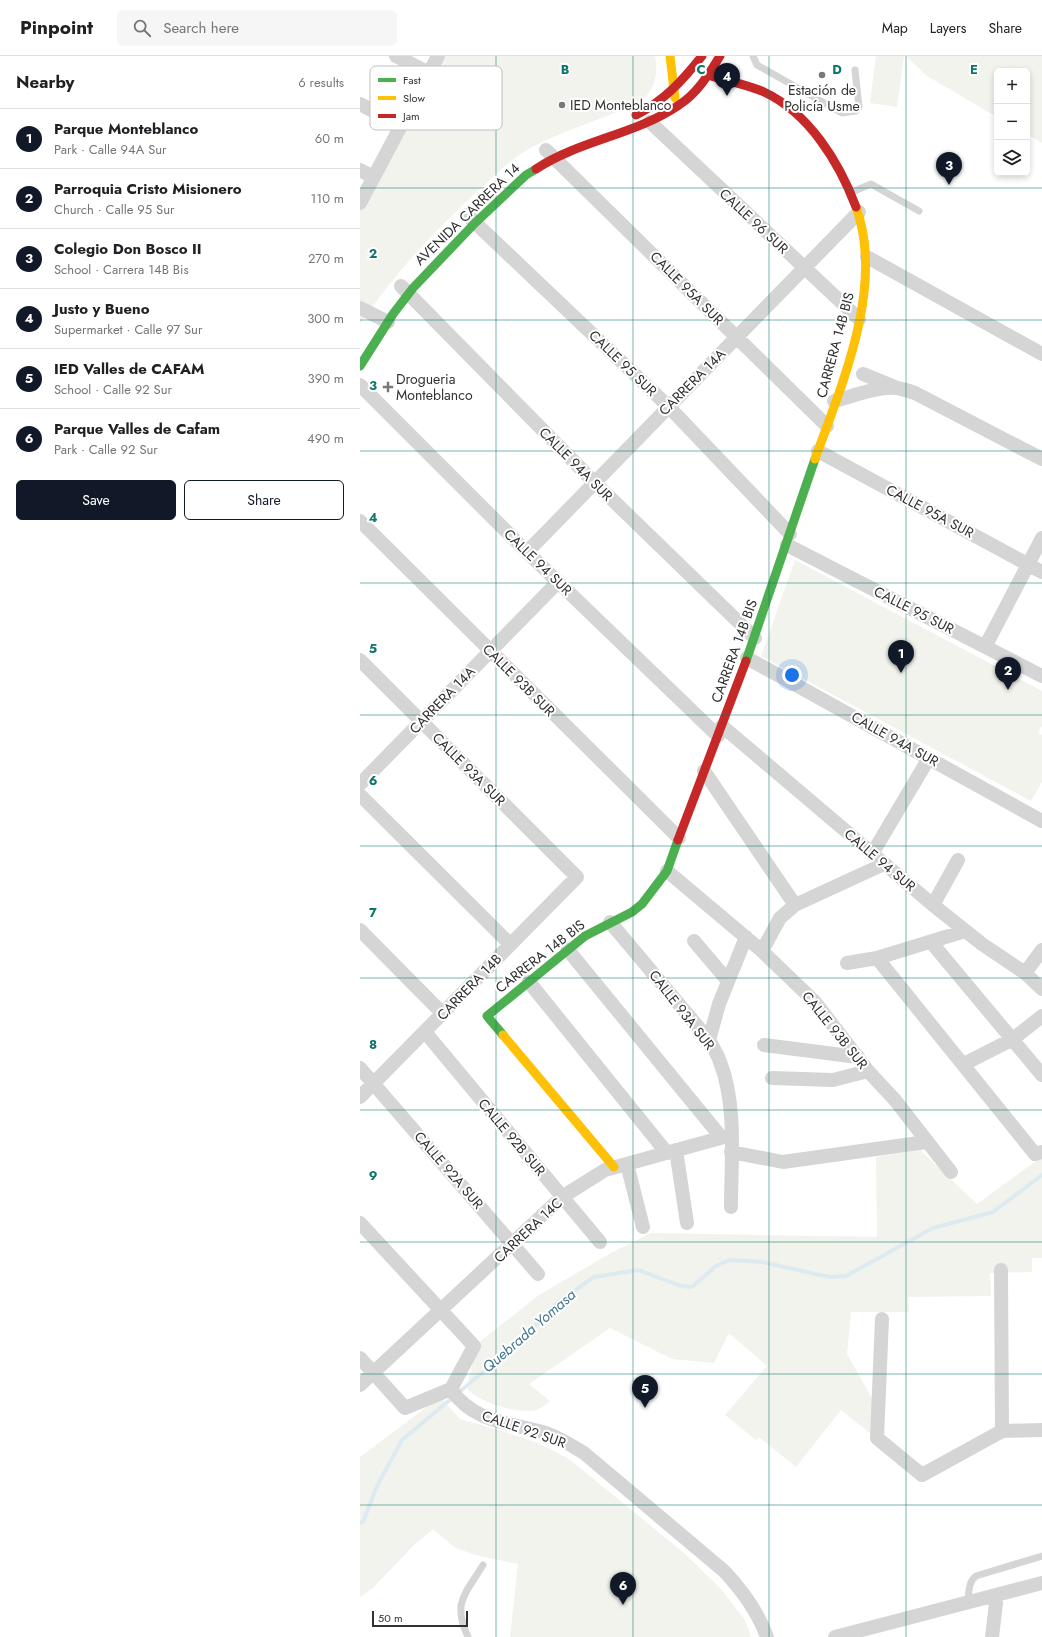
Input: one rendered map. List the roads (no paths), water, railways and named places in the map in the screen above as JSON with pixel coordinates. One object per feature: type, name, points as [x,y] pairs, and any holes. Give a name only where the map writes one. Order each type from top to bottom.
[{"type":"street","points":[[396,56],[415,66]]},
{"type":"street","points":[[433,66],[438,56]]},
{"type":"street","points":[[670,56],[673,90],[676,101],[680,105]]},
{"type":"street","points":[[626,119],[650,108],[673,90],[690,66],[702,56]]},
{"type":"street","name":"AVENIDA CARRERA 14","points":[[360,366],[381,317],[403,288],[428,271],[469,217],[526,175],[549,151],[650,122],[680,105],[698,88],[720,56]]},
{"type":"street","points":[[690,66],[698,88]]},
{"type":"street","name":"CARRERA 14B BIS","points":[[614,1167],[487,1016],[585,936],[639,907],[653,891],[667,870],[755,638],[789,539],[827,426],[859,319],[865,284],[867,257],[865,236],[859,212],[852,192],[839,168],[822,145],[802,120],[784,104],[766,94],[708,75]]},
{"type":"street","points":[[360,104],[370,109]]},
{"type":"street","name":"CALLE 96 SUR","points":[[650,122],[859,319]]},
{"type":"street","points":[[360,203],[399,130]]},
{"type":"street","name":"CALLE 95A SUR","points":[[549,151],[827,426]]},
{"type":"street","points":[[360,170],[373,177]]},
{"type":"street","name":"CARRERA 14A","points":[[527,552],[859,212]]},
{"type":"street","name":"CALLE 95 SUR","points":[[469,217],[668,406],[789,539],[985,647],[1042,676]]},
{"type":"street","points":[[867,257],[1042,354]]},
{"type":"street","name":"CALLE 94A SUR","points":[[403,288],[594,482],[755,638]]},
{"type":"street","points":[[360,308],[381,317]]},
{"type":"street","points":[[863,374],[897,388],[915,393],[1042,459]]},
{"type":"street","name":"CALLE 94 SUR","points":[[360,385],[558,582],[720,731],[872,854],[932,906],[1025,974],[1042,989]]},
{"type":"street","points":[[834,401],[883,389],[897,388]]},
{"type":"street","name":"CALLE 95A SUR","points":[[818,451],[1042,572]]},
{"type":"street","name":"CALLE 93B SUR","points":[[360,521],[679,838]]},
{"type":"street","points":[[985,647],[1042,538]]},
{"type":"street","name":"CARRERA 14A","points":[[360,784],[558,582]]},
{"type":"street","name":"CALLE 94A SUR","points":[[747,658],[1042,821]]},
{"type":"street","name":"CALLE 93A SUR","points":[[360,660],[577,877]]},
{"type":"street","points":[[872,854],[929,758]]},
{"type":"street","points":[[704,772],[795,905]]},
{"type":"street","points":[[360,794],[510,944]]},
{"type":"street","points":[[932,906],[958,860]]},
{"type":"street","points":[[762,951],[780,918],[795,905],[884,864]]},
{"type":"street","name":"CALLE 93B SUR","points":[[667,870],[762,951],[815,1002],[868,1071],[895,1100],[926,1142],[951,1172]]},
{"type":"street","name":"CARRERA 14B","points":[[360,1097],[577,877]]},
{"type":"street","name":"CALLE 93A SUR","points":[[610,922],[709,1040],[720,1062],[727,1086],[731,1120],[726,1136],[731,1152],[731,1207]]},
{"type":"street","points":[[360,930],[443,1014]]},
{"type":"street","points":[[847,963],[877,958],[965,931]]},
{"type":"street","points":[[709,1040],[719,1004],[746,938]]},
{"type":"street","points":[[694,941],[728,981]]},
{"type":"street","points":[[931,942],[1013,1039],[1042,1076]]},
{"type":"street","points":[[568,950],[726,1136]]},
{"type":"street","points":[[1025,974],[1042,950]]},
{"type":"street","points":[[877,958],[1038,1153]]},
{"type":"street","points":[[528,982],[671,1151],[687,1223]]},
{"type":"street","points":[[964,1064],[1013,1039],[1042,1016]]},
{"type":"street","name":"CALLE 92B SUR","points":[[425,1032],[600,1242]]},
{"type":"street","points":[[764,1045],[858,1057]]},
{"type":"street","name":"CALLE 92A SUR","points":[[360,1068],[538,1274]]},
{"type":"street","points":[[772,1078],[833,1080],[868,1071]]},
{"type":"street","name":"CARRERA 14C","points":[[360,1385],[562,1197],[605,1170],[726,1136]]},
{"type":"street","points":[[731,1152],[783,1162],[926,1142]]},
{"type":"street","points":[[627,1164],[643,1227]]},
{"type":"street","points":[[360,1222],[474,1346],[453,1392],[405,1408],[360,1358]]},
{"type":"street","points":[[1001,1270],[1002,1431]]},
{"type":"street","points":[[882,1319],[877,1438],[922,1475],[1002,1431],[1042,1430]]},
{"type":"street","name":"CALLE 92 SUR","points":[[453,1392],[470,1410],[483,1416],[565,1441],[584,1453],[724,1571],[739,1587],[752,1605],[767,1637]]},
{"type":"street","points":[[835,1637],[1042,1583]]},
{"type":"street","points":[[992,1637],[997,1595]]},
{"type":"lane","points":[[753,56],[757,65],[842,113],[856,111],[859,106],[855,70]]},
{"type":"lane","points":[[852,192],[871,184],[919,211]]},
{"type":"lane","points":[[968,1602],[970,1585],[972,1579],[976,1576],[1042,1556]]},
{"type":"lane","points":[[468,1637],[460,1614],[461,1602],[483,1565]]},
{"type":"waterway","name":"Quebrada Yomasa","points":[[360,1523],[363,1522],[377,1486],[402,1440],[520,1341],[558,1302],[594,1277],[638,1270],[681,1286],[692,1287],[716,1266],[730,1260],[762,1262],[829,1277],[846,1276],[933,1228],[993,1212],[1042,1175]]},
{"type":"place","name":"Estación de Policía Usme","points":[[822,75]]},
{"type":"place","name":"Justo y Bueno","points":[[727,96]]},
{"type":"place","name":"IED Monteblanco","points":[[562,105]]},
{"type":"place","name":"Colegio Don Bosco II","points":[[949,185]]},
{"type":"place","name":"Drogueria Monteblanco","points":[[388,387]]},
{"type":"place","name":"Parque Monteblanco","points":[[901,673]]},
{"type":"place","name":"Parroquia Cristo Misionero","points":[[1008,690]]},
{"type":"place","name":"IED Valles de CAFAM","points":[[645,1408]]},
{"type":"place","name":"Parque Valles de Cafam","points":[[623,1605]]}]
